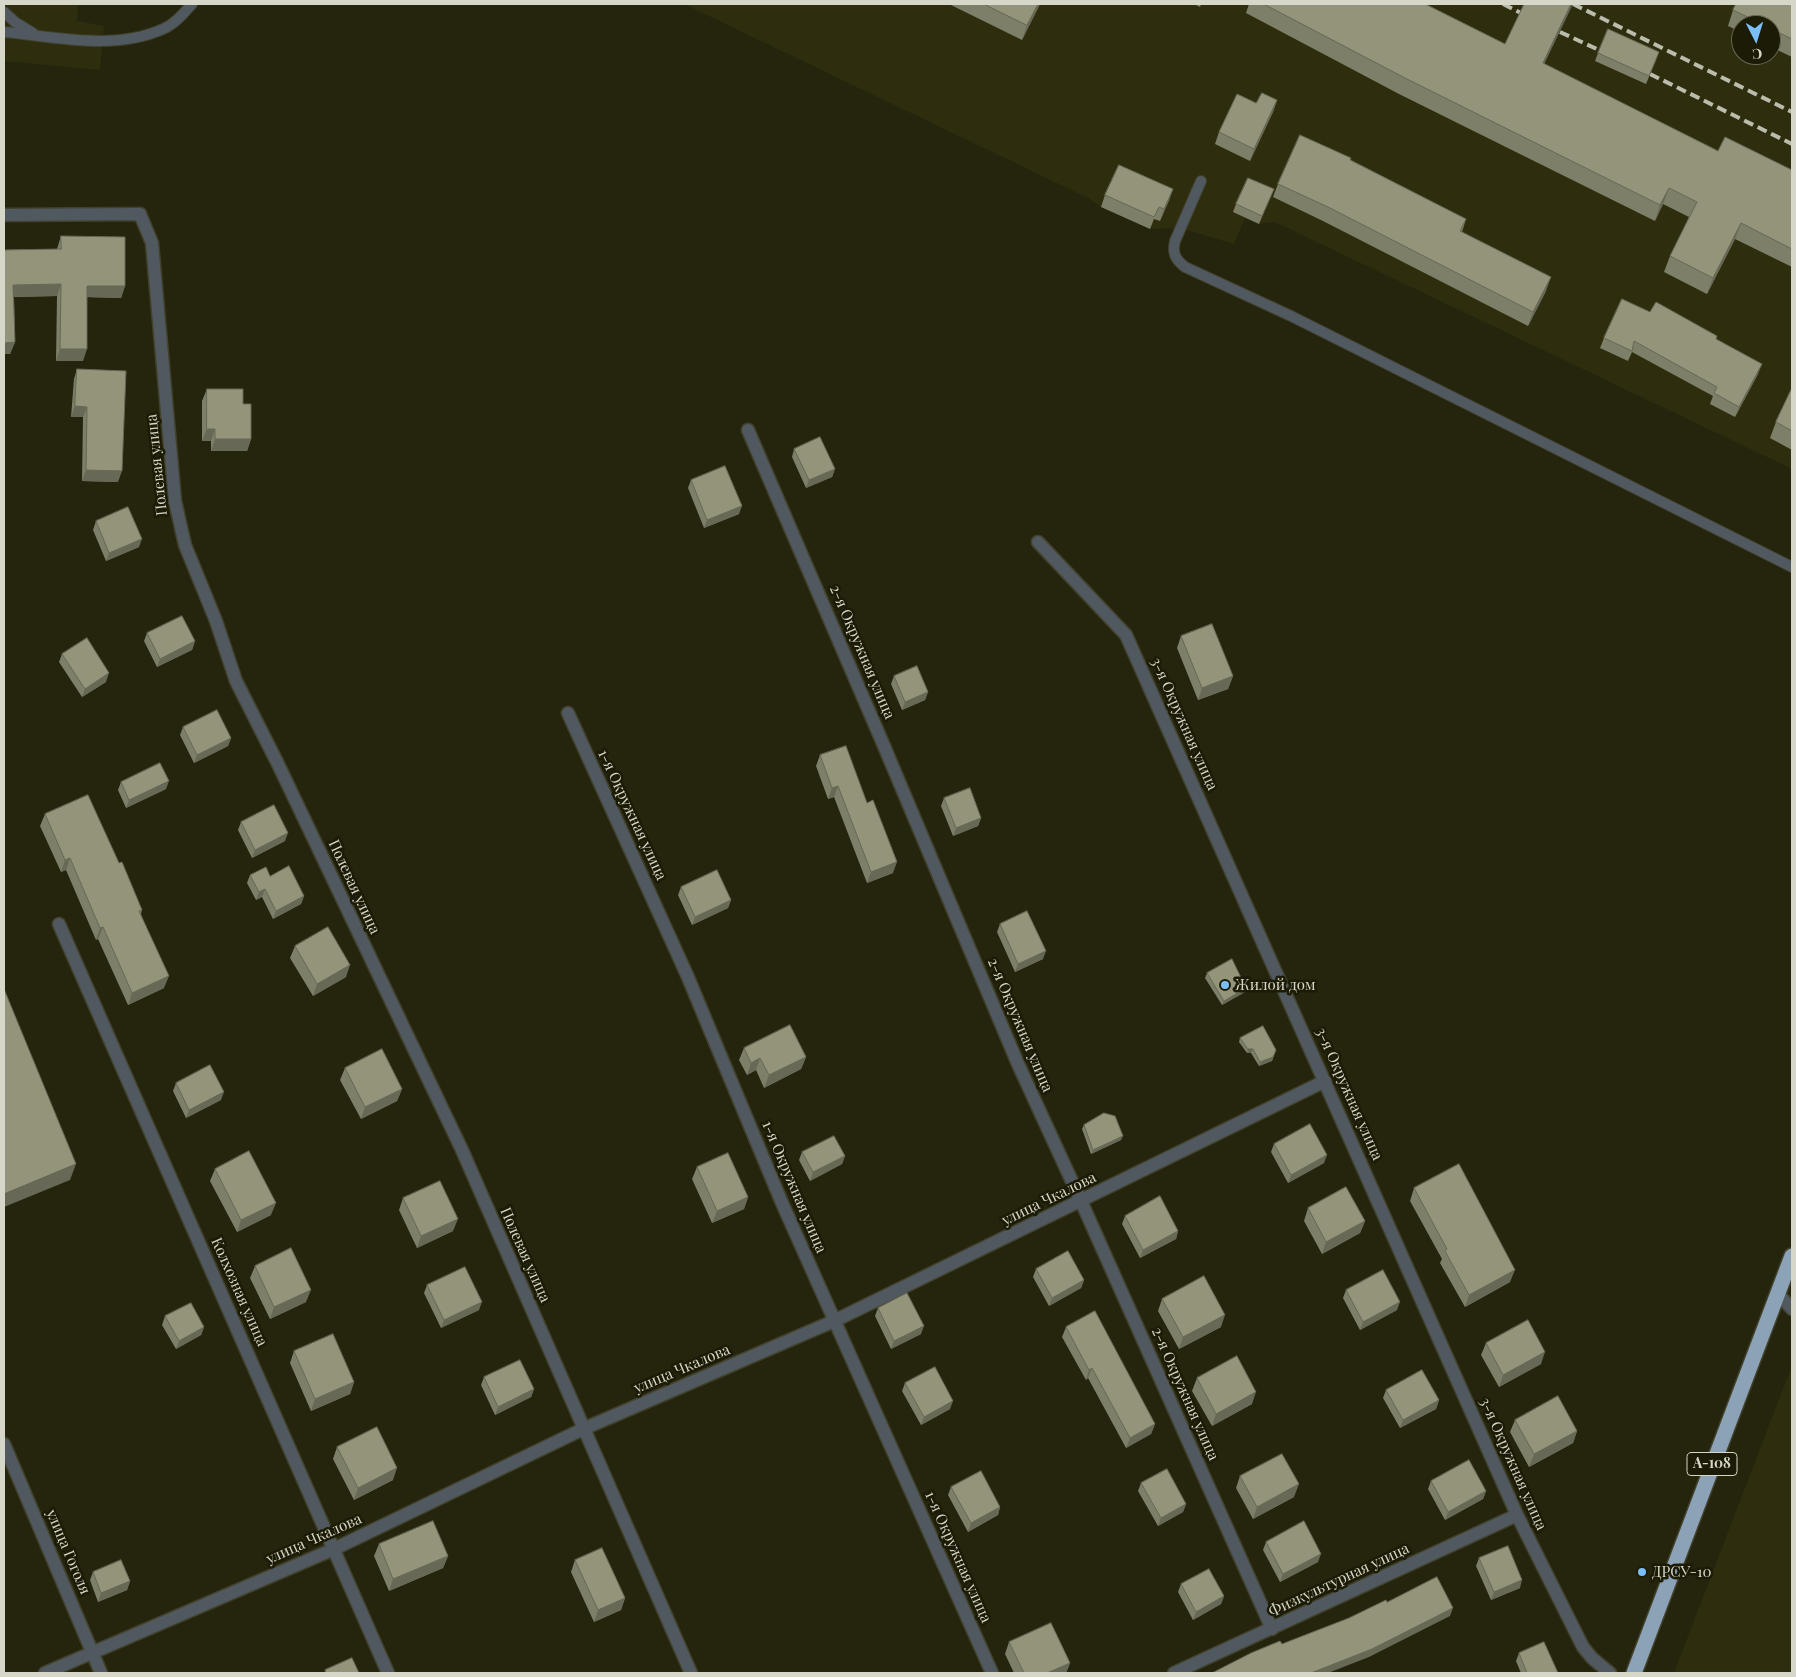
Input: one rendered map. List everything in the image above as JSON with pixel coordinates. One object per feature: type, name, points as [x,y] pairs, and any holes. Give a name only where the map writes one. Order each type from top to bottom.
[{"type":"highway","name":"А-108","points":[[1634,1673],[1792,1256]]},
{"type":"street","name":"Полевая улица","points":[[4,215],[140,214],[145,223],[152,243],[175,501],[185,545],[216,621],[236,681],[282,773],[462,1150],[691,1673]]},
{"type":"street","name":"2-я Окружная улица","points":[[748,430],[1018,1064],[1272,1629]]},
{"type":"street","name":"3-я Окружная улица","points":[[1038,542],[1126,635],[1517,1515],[1583,1647],[1592,1658],[1610,1673]]},
{"type":"street","name":"1-я Окружная улица","points":[[568,713],[687,974],[834,1321],[992,1673]]},
{"type":"street","name":"Колхозная улица","points":[[59,924],[388,1673]]},
{"type":"street","name":"улица Чкалова","points":[[46,1673],[334,1549],[583,1429],[834,1321],[1325,1081]]},
{"type":"street","points":[[1778,1294],[1792,1309]]},
{"type":"street","name":"улица Гоголя","points":[[4,1444],[101,1673]]},
{"type":"street","name":"Физкультурная улица","points":[[1174,1673],[1517,1515]]},
{"type":"lane","points":[[4,32],[99,42],[120,40],[165,28],[180,17],[192,4]]},
{"type":"lane","points":[[4,12],[15,22],[36,35]]},
{"type":"lane","points":[[1201,181],[1175,241],[1173,250],[1176,260],[1185,267],[1291,316],[1792,567]]},
{"type":"shaded area","points":[[4,4],[78,4],[77,21],[104,26],[100,70],[4,61]]},
{"type":"shaded area","points":[[684,4],[1792,4],[1792,469],[1275,222],[1259,224],[1245,218],[1234,244],[1180,228],[1150,229],[1101,207],[1088,198]]},
{"type":"shaded area","points":[[1792,1368],[1792,1673],[1674,1673],[1788,1376]]},
{"type":"building","points":[[984,4],[1038,4],[1027,25]]},
{"type":"building","points":[[1264,4],[1425,4],[1505,44],[1524,4],[1571,4],[1543,63],[1718,151],[1725,137],[1792,170],[1792,249],[1741,223],[1713,278],[1670,256],[1697,202],[1669,188],[1660,205],[1405,78]]},
{"type":"building","points":[[1736,4],[1792,4],[1792,39],[1781,34],[1781,15],[1743,15],[1733,10]]},
{"type":"building","points":[[1608,29],[1659,52],[1649,76],[1598,53]]},
{"type":"building","points":[[1262,93],[1277,100],[1254,149],[1219,132],[1237,94],[1256,103]]},
{"type":"building","points":[[1300,135],[1351,158],[1350,160],[1466,219],[1460,231],[1551,277],[1533,312],[1328,207],[1278,184]]},
{"type":"building","points":[[1119,165],[1173,189],[1164,209],[1159,207],[1154,217],[1105,195]]},
{"type":"building","points":[[1248,178],[1274,189],[1262,216],[1236,204]]},
{"type":"building","points":[[61,236],[125,237],[125,286],[87,286],[87,349],[60,349],[61,284],[13,285],[15,342],[4,343],[4,250],[61,249]]},
{"type":"building","points":[[1622,299],[1650,312],[1656,302],[1717,336],[1716,339],[1762,364],[1739,407],[1714,393],[1717,387],[1634,341],[1632,351],[1604,338]]},
{"type":"building","points":[[77,369],[126,371],[122,471],[86,470],[87,407],[75,406]]},
{"type":"building","points":[[1792,388],[1792,431],[1776,422]]},
{"type":"building","points":[[207,389],[243,389],[243,404],[251,404],[251,439],[215,439],[215,429],[207,429]]},
{"type":"building","points":[[820,437],[835,469],[809,480],[794,449]]},
{"type":"building","points":[[725,466],[742,506],[707,520],[691,480]]},
{"type":"building","points":[[128,507],[142,539],[109,553],[96,521]]},
{"type":"building","points":[[182,616],[195,641],[160,659],[147,633]]},
{"type":"building","points":[[1212,624],[1233,676],[1202,688],[1181,636]]},
{"type":"building","points":[[87,638],[109,673],[85,689],[62,654]]},
{"type":"building","points":[[917,666],[928,692],[905,702],[894,676]]},
{"type":"building","points":[[217,710],[231,738],[197,755],[183,727]]},
{"type":"building","points":[[846,746],[867,803],[873,800],[897,862],[871,872],[838,786],[832,788],[820,755]]},
{"type":"building","points":[[160,763],[169,781],[129,800],[121,782]]},
{"type":"building","points":[[970,788],[981,818],[956,828],[944,798]]},
{"type":"building","points":[[88,795],[119,863],[122,862],[142,910],[139,911],[169,976],[132,993],[103,927],[100,928],[70,858],[65,860],[45,814]]},
{"type":"building","points":[[274,805],[288,833],[255,850],[241,822]]},
{"type":"building","points":[[289,866],[304,896],[276,911],[265,889],[259,892],[250,875],[266,867],[270,876]]},
{"type":"building","points":[[717,870],[731,900],[695,917],[681,887]]},
{"type":"building","points":[[1027,911],[1046,951],[1018,964],[1000,924]]},
{"type":"building","points":[[328,927],[350,965],[317,984],[295,946]]},
{"type":"building","name":"Жилой дом","points":[[1232,959],[1246,988],[1224,1001],[1207,973]]},
{"type":"building","points":[[4,989],[76,1164],[4,1194]]},
{"type":"building","points":[[790,1025],[806,1057],[769,1075],[760,1058],[751,1063],[744,1048]]},
{"type":"building","name":"Жилой дом","points":[[1263,1026],[1276,1050],[1273,1057],[1260,1062],[1253,1049],[1248,1049],[1240,1038]]},
{"type":"building","points":[[382,1049],[402,1089],[365,1107],[345,1068]]},
{"type":"building","points":[[210,1065],[224,1092],[189,1110],[176,1083]]},
{"type":"building","points":[[1104,1113],[1115,1116],[1123,1136],[1093,1150],[1084,1125]]},
{"type":"building","points":[[1310,1124],[1327,1155],[1291,1175],[1274,1144]]},
{"type":"building","points":[[834,1136],[845,1156],[813,1172],[802,1152]]},
{"type":"building","points":[[249,1151],[276,1203],[241,1220],[215,1169]]},
{"type":"building","points":[[728,1153],[748,1197],[717,1211],[697,1167]]},
{"type":"building","points":[[1459,1164],[1515,1270],[1469,1295],[1414,1188]]},
{"type":"building","points":[[440,1181],[458,1219],[421,1236],[403,1198]]},
{"type":"building","points":[[1346,1187],[1365,1221],[1326,1242],[1308,1208]]},
{"type":"building","points":[[1160,1196],[1178,1231],[1143,1250],[1125,1216]]},
{"type":"building","points":[[291,1248],[311,1290],[274,1307],[255,1266]]},
{"type":"building","points":[[1068,1251],[1084,1280],[1052,1298],[1036,1269]]},
{"type":"building","points":[[465,1267],[482,1302],[444,1320],[427,1285]]},
{"type":"building","points":[[1383,1270],[1400,1302],[1363,1322],[1346,1290]]},
{"type":"building","points":[[1204,1276],[1225,1315],[1183,1337],[1162,1299]]},
{"type":"building","points":[[907,1293],[924,1326],[894,1341],[878,1308]]},
{"type":"building","points":[[191,1303],[204,1327],[179,1341],[165,1316]]},
{"type":"building","points":[[1095,1311],[1155,1424],[1130,1438],[1092,1368],[1089,1370],[1066,1327]]},
{"type":"building","points":[[1528,1320],[1545,1352],[1503,1375],[1486,1343]]},
{"type":"building","points":[[333,1334],[354,1382],[315,1399],[294,1351]]},
{"type":"building","points":[[1237,1356],[1256,1392],[1216,1414],[1197,1378]]},
{"type":"building","points":[[520,1360],[534,1389],[498,1407],[484,1377]]},
{"type":"building","points":[[935,1367],[953,1401],[924,1417],[905,1383]]},
{"type":"building","points":[[1422,1370],[1439,1400],[1403,1420],[1386,1390]]},
{"type":"building","points":[[1558,1396],[1577,1431],[1534,1454],[1515,1420]]},
{"type":"building","points":[[377,1427],[397,1468],[358,1488],[337,1447]]},
{"type":"building","points":[[1282,1454],[1299,1484],[1257,1507],[1240,1476]]},
{"type":"building","points":[[1469,1460],[1486,1491],[1448,1512],[1431,1481]]},
{"type":"building","points":[[1167,1469],[1186,1504],[1161,1518],[1141,1483]]},
{"type":"building","points":[[981,1471],[1000,1507],[971,1523],[951,1487]]},
{"type":"building","points":[[433,1521],[448,1556],[393,1579],[379,1544]]},
{"type":"building","points":[[1304,1521],[1321,1554],[1283,1574],[1266,1542]]},
{"type":"building","points":[[1508,1546],[1522,1580],[1494,1592],[1479,1558]]},
{"type":"building","points":[[602,1548],[625,1598],[598,1610],[575,1560]]},
{"type":"building","points":[[121,1560],[130,1581],[101,1593],[93,1572]]},
{"type":"building","points":[[1209,1569],[1224,1596],[1196,1612],[1181,1584]]},
{"type":"building","points":[[1437,1577],[1453,1608],[1372,1649],[1311,1673],[1212,1673],[1280,1641],[1282,1644],[1349,1618],[1386,1600],[1387,1602]]},
{"type":"building","points":[[1051,1623],[1070,1663],[1047,1673],[1024,1673],[1009,1642]]},
{"type":"building","points":[[1544,1642],[1558,1673],[1527,1673],[1519,1653]]},
{"type":"building","points":[[352,1658],[359,1673],[326,1673],[325,1670]]},
{"type":"railway","points":[[1503,4],[1521,13]]},
{"type":"railway","points":[[1573,4],[1792,112]]},
{"type":"railway","points":[[1560,32],[1599,50]]},
{"type":"railway","points":[[1650,74],[1792,144]]},
{"type":"place","name":"Жилой дом","points":[[1225,985]]},
{"type":"place","name":"ДРСУ-10","points":[[1642,1572]]}]
